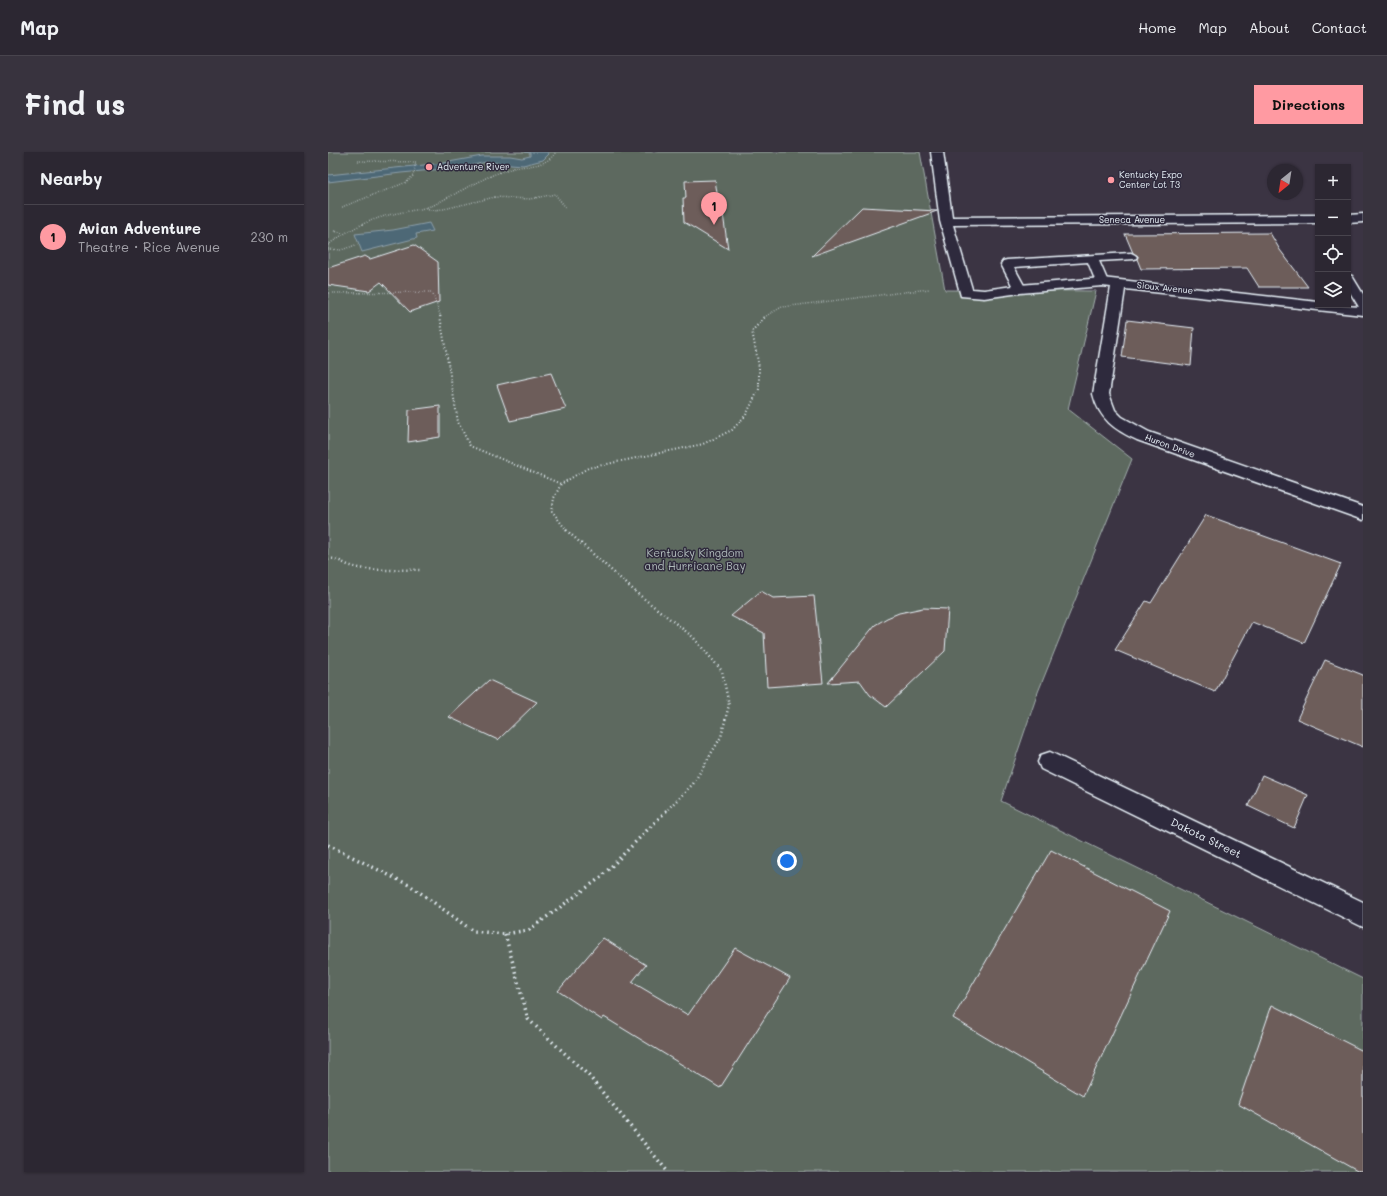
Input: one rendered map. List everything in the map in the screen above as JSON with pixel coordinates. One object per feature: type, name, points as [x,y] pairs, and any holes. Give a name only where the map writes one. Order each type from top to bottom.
[{"type":"street","points":[[937,152],[946,221]]},
{"type":"street","points":[[1351,219],[1363,218]]},
{"type":"street","name":"Seneca Avenue","points":[[946,221],[1315,219]]},
{"type":"street","name":"Sioux Avenue","points":[[946,221],[966,293],[984,294],[1020,289],[1111,282],[1363,311]]},
{"type":"street","name":"Huron Drive","points":[[1111,282],[1101,394],[1105,410],[1116,422],[1143,436],[1363,514]]},
{"type":"street","name":"Dakota Street","points":[[1050,762],[1363,914]]},
{"type":"lane","points":[[1020,289],[1007,264],[1131,257]]},
{"type":"lane","points":[[1092,258],[1111,282]]},
{"type":"lane","points":[[1351,284],[1363,304]]},
{"type":"path","points":[[328,245],[343,233],[385,216],[426,208],[438,204],[453,194],[492,176],[514,168],[526,167],[545,162],[553,157],[554,152]]},
{"type":"path","points":[[342,207],[407,182],[412,178],[416,165],[416,162],[356,161]]},
{"type":"path","points":[[426,208],[432,210],[444,209],[495,197],[530,199],[555,194],[566,208]]},
{"type":"path","points":[[334,231],[343,233]]},
{"type":"path","points":[[328,249],[341,250],[359,244]]},
{"type":"path","points":[[328,844],[411,886],[473,931],[505,934],[529,930],[600,878],[693,784],[721,737],[729,705],[722,670],[693,636],[638,594],[565,529],[552,511],[554,498],[561,484],[588,468],[703,444],[732,430],[746,415],[759,389],[758,367],[752,331],[765,316],[782,306],[929,289]]},
{"type":"path","points":[[328,293],[432,292],[442,320],[458,422],[470,446],[561,484]]},
{"type":"path","points":[[328,559],[333,558],[351,566],[364,568],[420,570]]},
{"type":"path","points":[[505,934],[528,1019],[589,1076],[668,1172]]},
{"type":"green space","name":"Kentucky Kingdom and Hurricane Bay","points":[[328,152],[920,152],[945,290],[1096,291],[1068,409],[1132,459],[1038,692],[1001,801],[1363,979],[1363,1172],[328,1172]]},
{"type":"water","name":"Adventure River","points":[[525,152],[548,152],[549,154],[543,160],[523,165],[486,162],[465,167],[328,182],[328,175],[443,163],[482,156],[510,156],[522,158],[530,156],[530,153]]},
{"type":"water","points":[[429,223],[433,231],[416,234],[417,238],[362,252],[355,234],[393,230]]},
{"type":"building","points":[[715,180],[718,199],[721,200],[728,249],[684,222],[683,198],[686,198],[685,181]]},
{"type":"building","points":[[862,207],[937,211],[812,256]]},
{"type":"building","points":[[1270,233],[1280,250],[1308,287],[1259,287],[1247,268],[1141,269],[1137,259],[1138,256],[1133,253],[1125,234]]},
{"type":"building","points":[[414,245],[438,262],[439,302],[410,312],[381,282],[369,291],[328,285],[328,268],[365,256],[370,259]]},
{"type":"building","points":[[1127,320],[1194,328],[1191,366],[1122,357]]},
{"type":"building","points":[[551,373],[566,409],[510,421],[497,385]]},
{"type":"building","points":[[440,406],[440,437],[408,442],[409,410]]},
{"type":"building","points":[[1206,515],[1341,564],[1304,643],[1252,622],[1215,692],[1115,650],[1146,601],[1151,603]]},
{"type":"building","points":[[761,591],[773,598],[814,596],[823,683],[767,687],[764,633],[731,616]]},
{"type":"building","points":[[923,608],[948,609],[945,651],[886,707],[870,695],[860,681],[828,683],[875,625],[899,613]]},
{"type":"building","points":[[1325,660],[1363,675],[1363,747],[1297,719]]},
{"type":"building","points":[[489,680],[537,702],[498,740],[449,717]]},
{"type":"building","points":[[1262,775],[1308,795],[1294,828],[1248,806]]},
{"type":"building","points":[[1051,850],[1170,911],[1083,1096],[953,1018]]},
{"type":"building","points":[[603,938],[646,965],[632,982],[688,1015],[735,948],[790,978],[720,1088],[604,1017],[602,1020],[558,991]]},
{"type":"building","points":[[1272,1005],[1363,1051],[1363,1172],[1359,1172],[1238,1104]]},
{"type":"place","name":"Adventure River","points":[[429,167]]},
{"type":"place","name":"Kentucky Expo Center Lot T3","points":[[1111,180]]},
{"type":"place","name":"Avian Adventure","points":[[714,225]]}]
